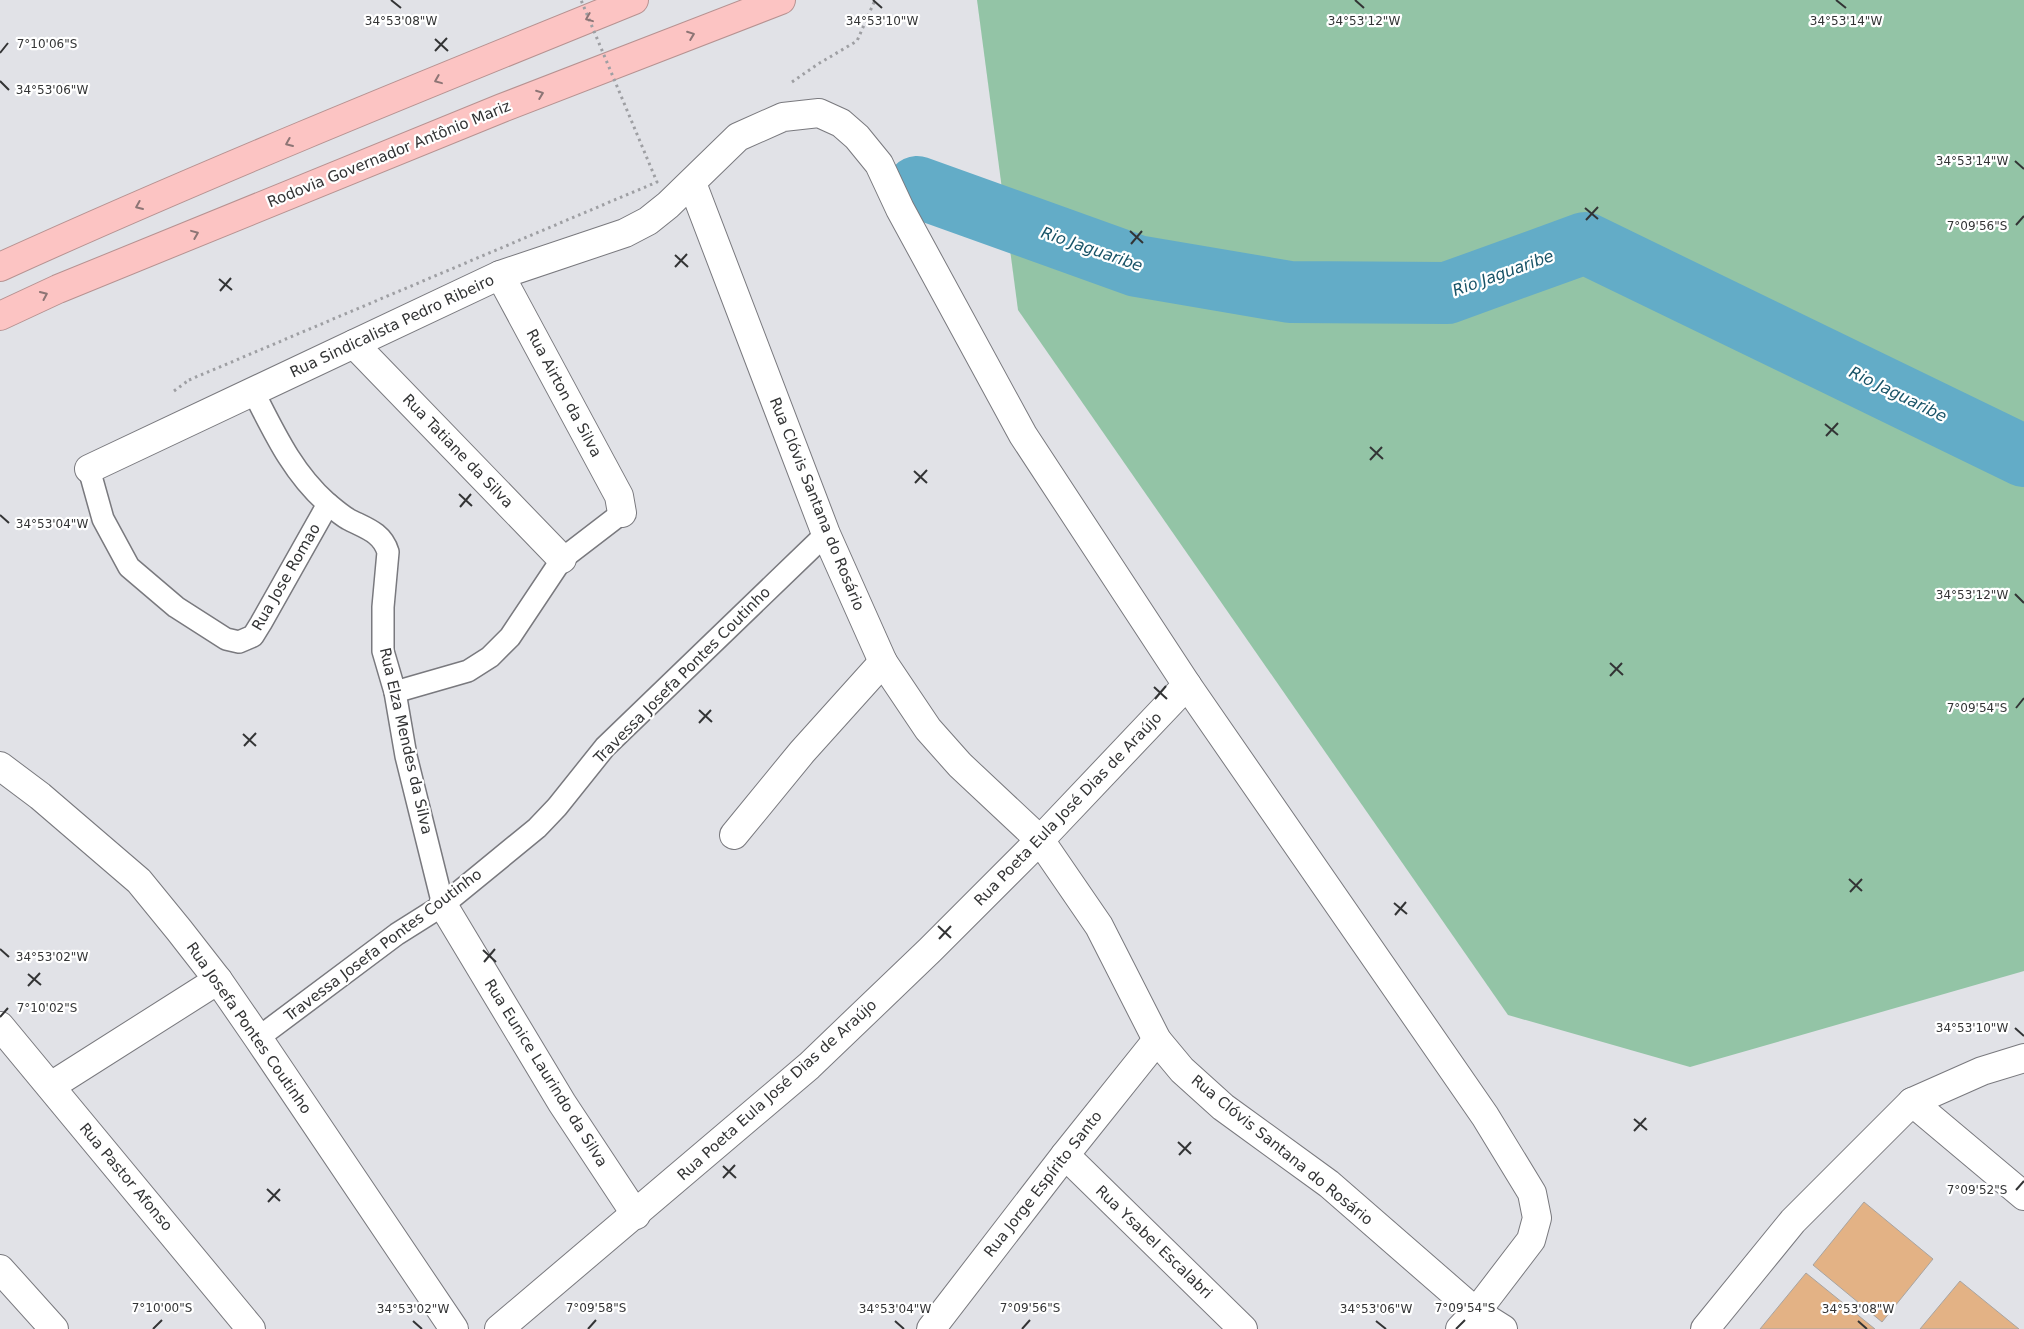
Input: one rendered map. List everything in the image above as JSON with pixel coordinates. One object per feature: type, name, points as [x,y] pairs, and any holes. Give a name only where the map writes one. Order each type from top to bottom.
[{"type":"highway","points":[[0,267],[80,231],[431,82],[634,0]]},
{"type":"highway","name":"Rodovia Governador Antônio Mariz","points":[[0,316],[67,286],[502,108],[781,0]]},
{"type":"street","name":"Rua Sindicalista Pedro Ribeiro","points":[[89,469],[500,275],[625,233],[648,221],[668,206],[738,136],[783,116],[819,114],[841,123],[857,137],[879,164],[900,209],[1024,434],[1187,685],[1485,1116],[1532,1193],[1537,1218],[1531,1240],[1468,1320]]},
{"type":"street","name":"Rua Clóvis Santana do Rosário","points":[[692,183],[826,534],[883,662],[928,729],[960,765],[1040,840],[1099,926],[1157,1040],[1182,1070],[1223,1106],[1329,1184],[1468,1320],[1503,1329]]},
{"type":"street","name":"Rua Airton da Silva","points":[[500,275],[619,496],[622,513]]},
{"type":"street","name":"Rua Tatiane da Silva","points":[[354,344],[562,559]]},
{"type":"street","points":[[734,835],[802,752],[883,662]]},
{"type":"street","name":"Rua Poeta Eula José Dias de Araújo","points":[[499,1329],[636,1215],[809,1066],[930,950],[1040,840],[1187,685]]},
{"type":"street","name":"Rua Josefa Pontes Coutinho","points":[[0,766],[40,796],[139,881],[218,980],[454,1329]]},
{"type":"street","name":"Rua Eunice Laurindo da Silva","points":[[443,905],[562,1103],[636,1215]]},
{"type":"street","points":[[50,1086],[218,980]]},
{"type":"street","name":"Rua Pastor Afonso","points":[[0,1026],[251,1329]]},
{"type":"street","name":"Rua Jorge Espírito Santo","points":[[931,1329],[1064,1155],[1157,1040]]},
{"type":"street","points":[[1705,1329],[1793,1221],[1912,1102],[1982,1071],[2024,1058]]},
{"type":"street","points":[[1912,1102],[2024,1196]]},
{"type":"street","name":"Rua Ysabel Escalabri","points":[[1064,1155],[1243,1329]]},
{"type":"street","points":[[0,1269],[54,1329]]},
{"type":"lane","name":"Rua Elza Mendes da Silva","points":[[253,391],[287,456],[306,484],[346,518],[373,532],[386,543],[388,552],[383,608],[383,651],[396,692],[406,756],[443,905]]},
{"type":"lane","name":"Rua Jose Romao","points":[[89,469],[103,519],[129,567],[176,608],[226,639],[239,642],[253,636],[262,623],[328,504]]},
{"type":"lane","points":[[396,692],[468,671],[490,657],[510,637],[562,559],[622,513]]},
{"type":"lane","name":"Travessa Josefa Pontes Coutinho","points":[[258,1038],[397,934],[443,905],[537,828],[557,807],[605,747],[826,534]]},
{"type":"path","points":[[189,380],[657,182],[580,0]]},
{"type":"path","points":[[784,87],[857,41],[875,0]]},
{"type":"green space","points":[[977,0],[2024,0],[2024,971],[1690,1067],[1508,1015],[1018,310]]},
{"type":"building","points":[[1864,1202],[1933,1259],[1882,1322],[1813,1265]]},
{"type":"building","points":[[1806,1273],[1875,1329],[1760,1329]]},
{"type":"building","points":[[1960,1281],[2019,1329],[1920,1329]]},
{"type":"waterway","name":"Rio Jaguaribe","points":[[917,187],[1137,266],[1290,292],[1447,293],[1585,243],[2024,456]]}]
